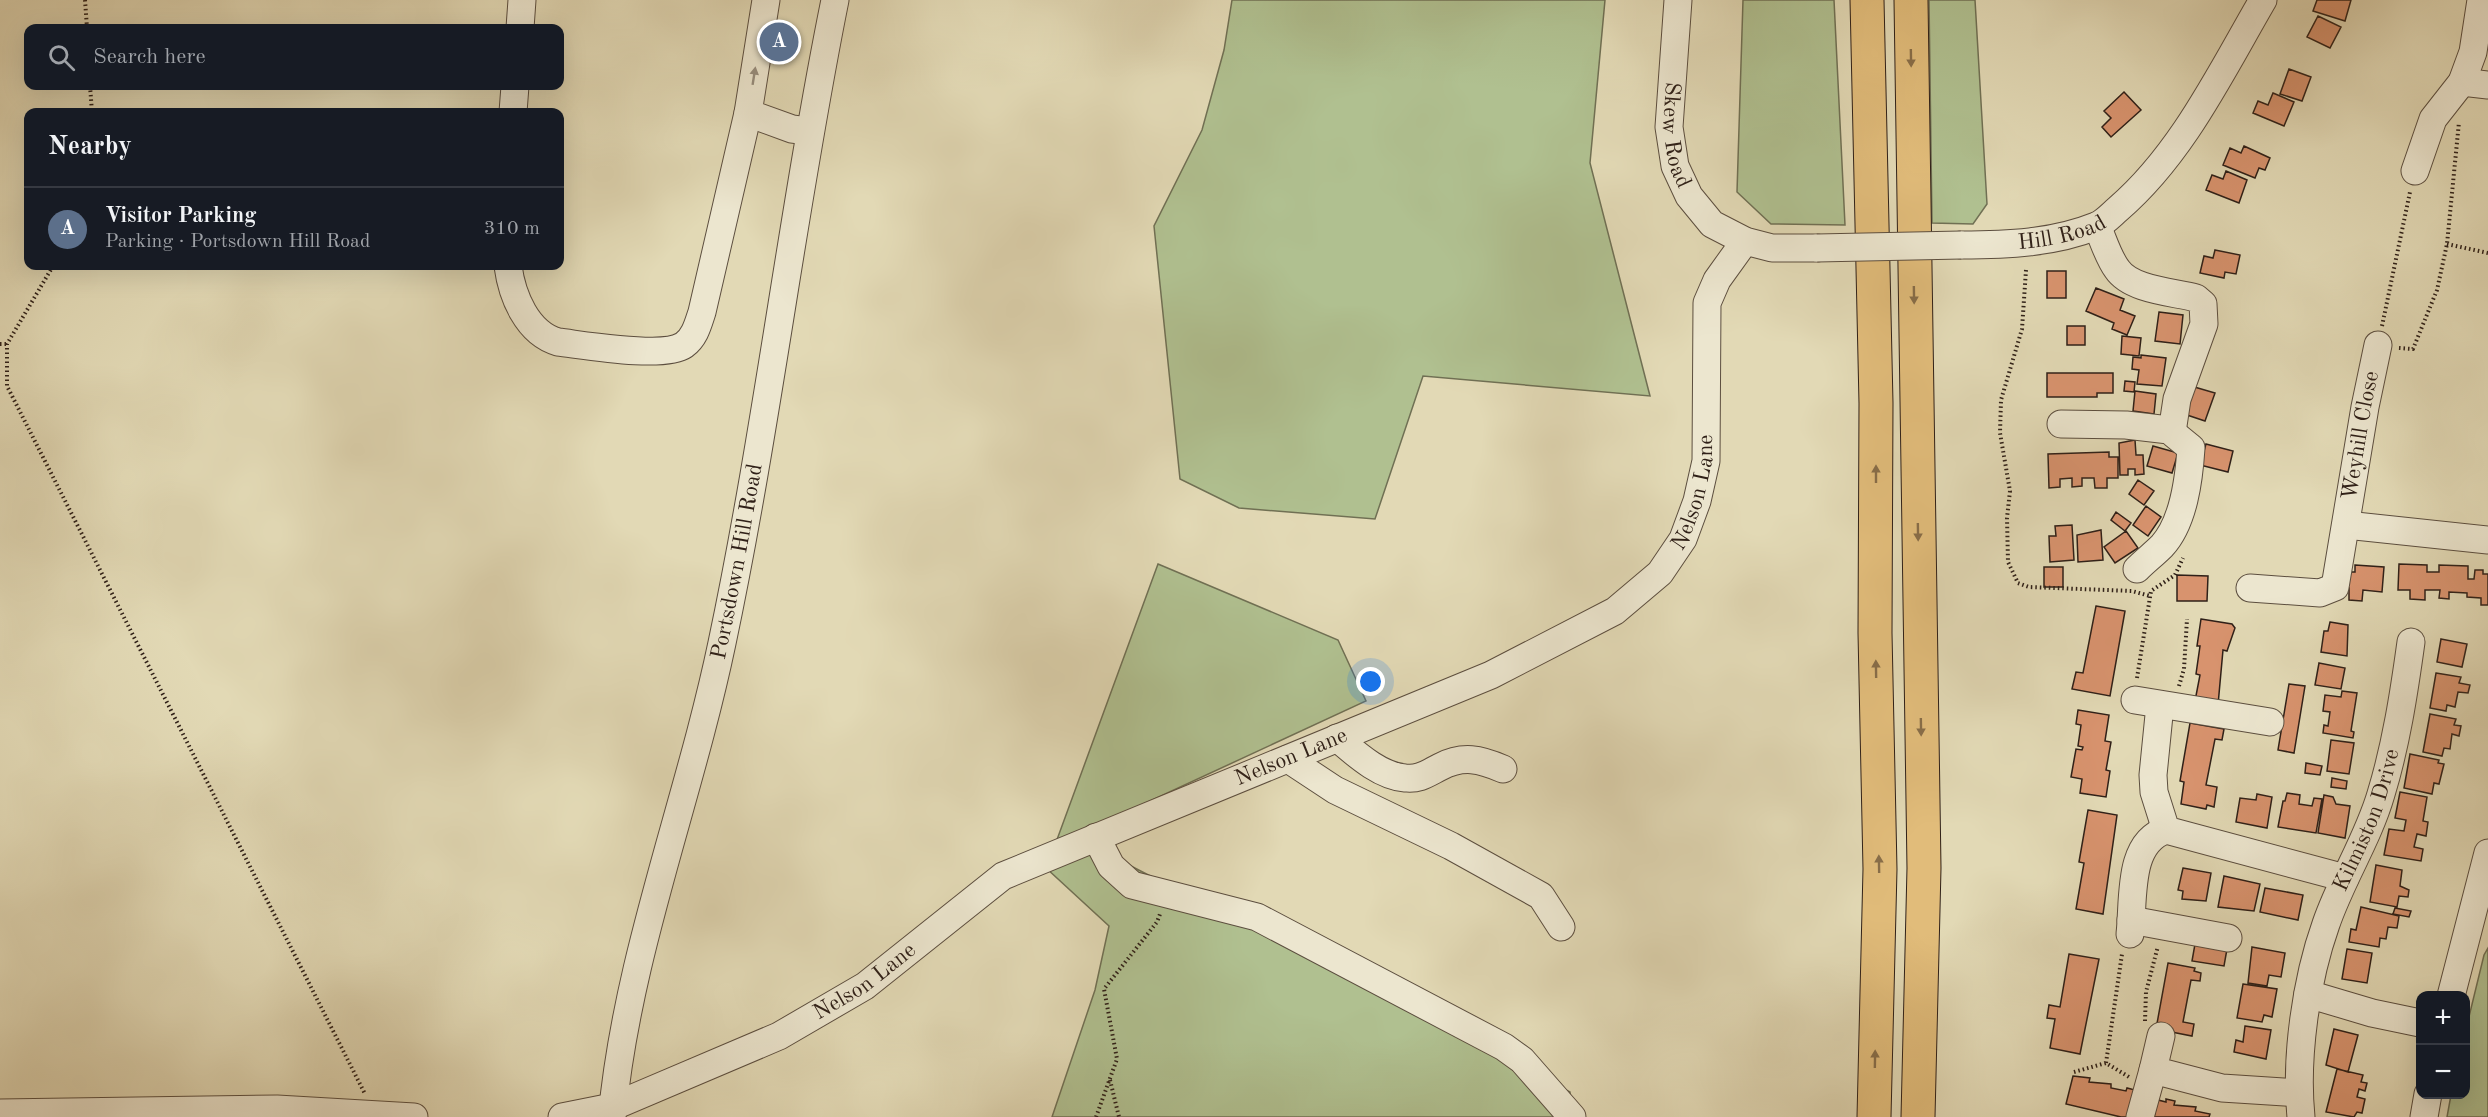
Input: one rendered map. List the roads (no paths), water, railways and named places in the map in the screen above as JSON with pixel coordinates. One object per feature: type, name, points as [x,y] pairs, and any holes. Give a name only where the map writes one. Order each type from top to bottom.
[{"type":"highway","points":[[1868,0],[1876,403],[1875,633],[1880,869],[1874,1117]]},
{"type":"highway","points":[[1911,0],[1924,868],[1918,1117]]},
{"type":"street","points":[[520,24],[522,0]]},
{"type":"street","points":[[509,270],[519,305],[544,338],[558,342],[648,351],[683,346],[694,334],[702,312],[748,113],[766,0]]},
{"type":"street","name":"Portsdown Hill Road","points":[[612,1112],[621,1047],[634,985],[722,647],[752,496],[808,131],[835,0]]},
{"type":"street","name":"Skew Road","points":[[1678,0],[1669,126],[1675,166],[1689,196],[1712,224],[1745,241]]},
{"type":"street","name":"Hill Road","points":[[1745,241],[1772,248],[2013,244],[2097,226],[2131,198],[2165,160],[2212,88],[2263,0]]},
{"type":"street","points":[[2415,171],[2433,119],[2475,83],[2473,52],[2481,0]]},
{"type":"street","points":[[513,108],[515,90]]},
{"type":"street","points":[[748,113],[792,129],[808,131]]},
{"type":"street","points":[[2097,226],[2116,269],[2124,277],[2136,284],[2196,298],[2203,304],[2204,324],[2177,399],[2172,432]]},
{"type":"street","name":"Nelson Lane","points":[[562,1117],[612,1112],[779,1036],[865,986],[1003,876],[1491,675],[1616,611],[1660,573],[1683,539],[1697,501],[1706,461],[1707,303],[1717,280],[1745,241]]},
{"type":"street","name":"Weyhill Close","points":[[2378,345],[2343,537],[2488,540]]},
{"type":"street","points":[[2061,424],[2126,424],[2172,432],[2191,448],[2182,506],[2175,526],[2174,550],[2137,569]]},
{"type":"street","points":[[2250,588],[2329,591],[2335,587],[2337,580],[2343,537]]},
{"type":"street","name":"Kilmiston Drive","points":[[2300,1105],[2308,994],[2325,925],[2381,796],[2403,703],[2412,642]]},
{"type":"street","points":[[2166,830],[2154,792],[2156,704],[2270,722]]},
{"type":"street","points":[[1337,738],[1360,757],[1388,774],[1402,778],[1426,775],[1440,766],[1464,758],[1480,760],[1503,768]]},
{"type":"street","points":[[1288,759],[1335,790],[1451,846],[1541,896],[1561,927]]},
{"type":"street","points":[[2228,938],[2163,926],[2130,927],[2138,861],[2143,847],[2154,834],[2166,830],[2345,878]]},
{"type":"street","points":[[1096,837],[1111,866],[1132,885],[1257,917],[1504,1047],[1522,1060],[1572,1117]]},
{"type":"street","points":[[2453,991],[2480,917],[2488,853]]},
{"type":"street","points":[[2308,994],[2372,1013],[2416,1022]]},
{"type":"street","points":[[2140,1117],[2160,1036]]},
{"type":"street","points":[[2151,1076],[2300,1105]]},
{"type":"street","points":[[2424,1117],[2427,1099]]},
{"type":"street","points":[[0,1113],[365,1113],[414,1117]]},
{"type":"place","name":"Visitor Parking","points":[[779,42]]}]
